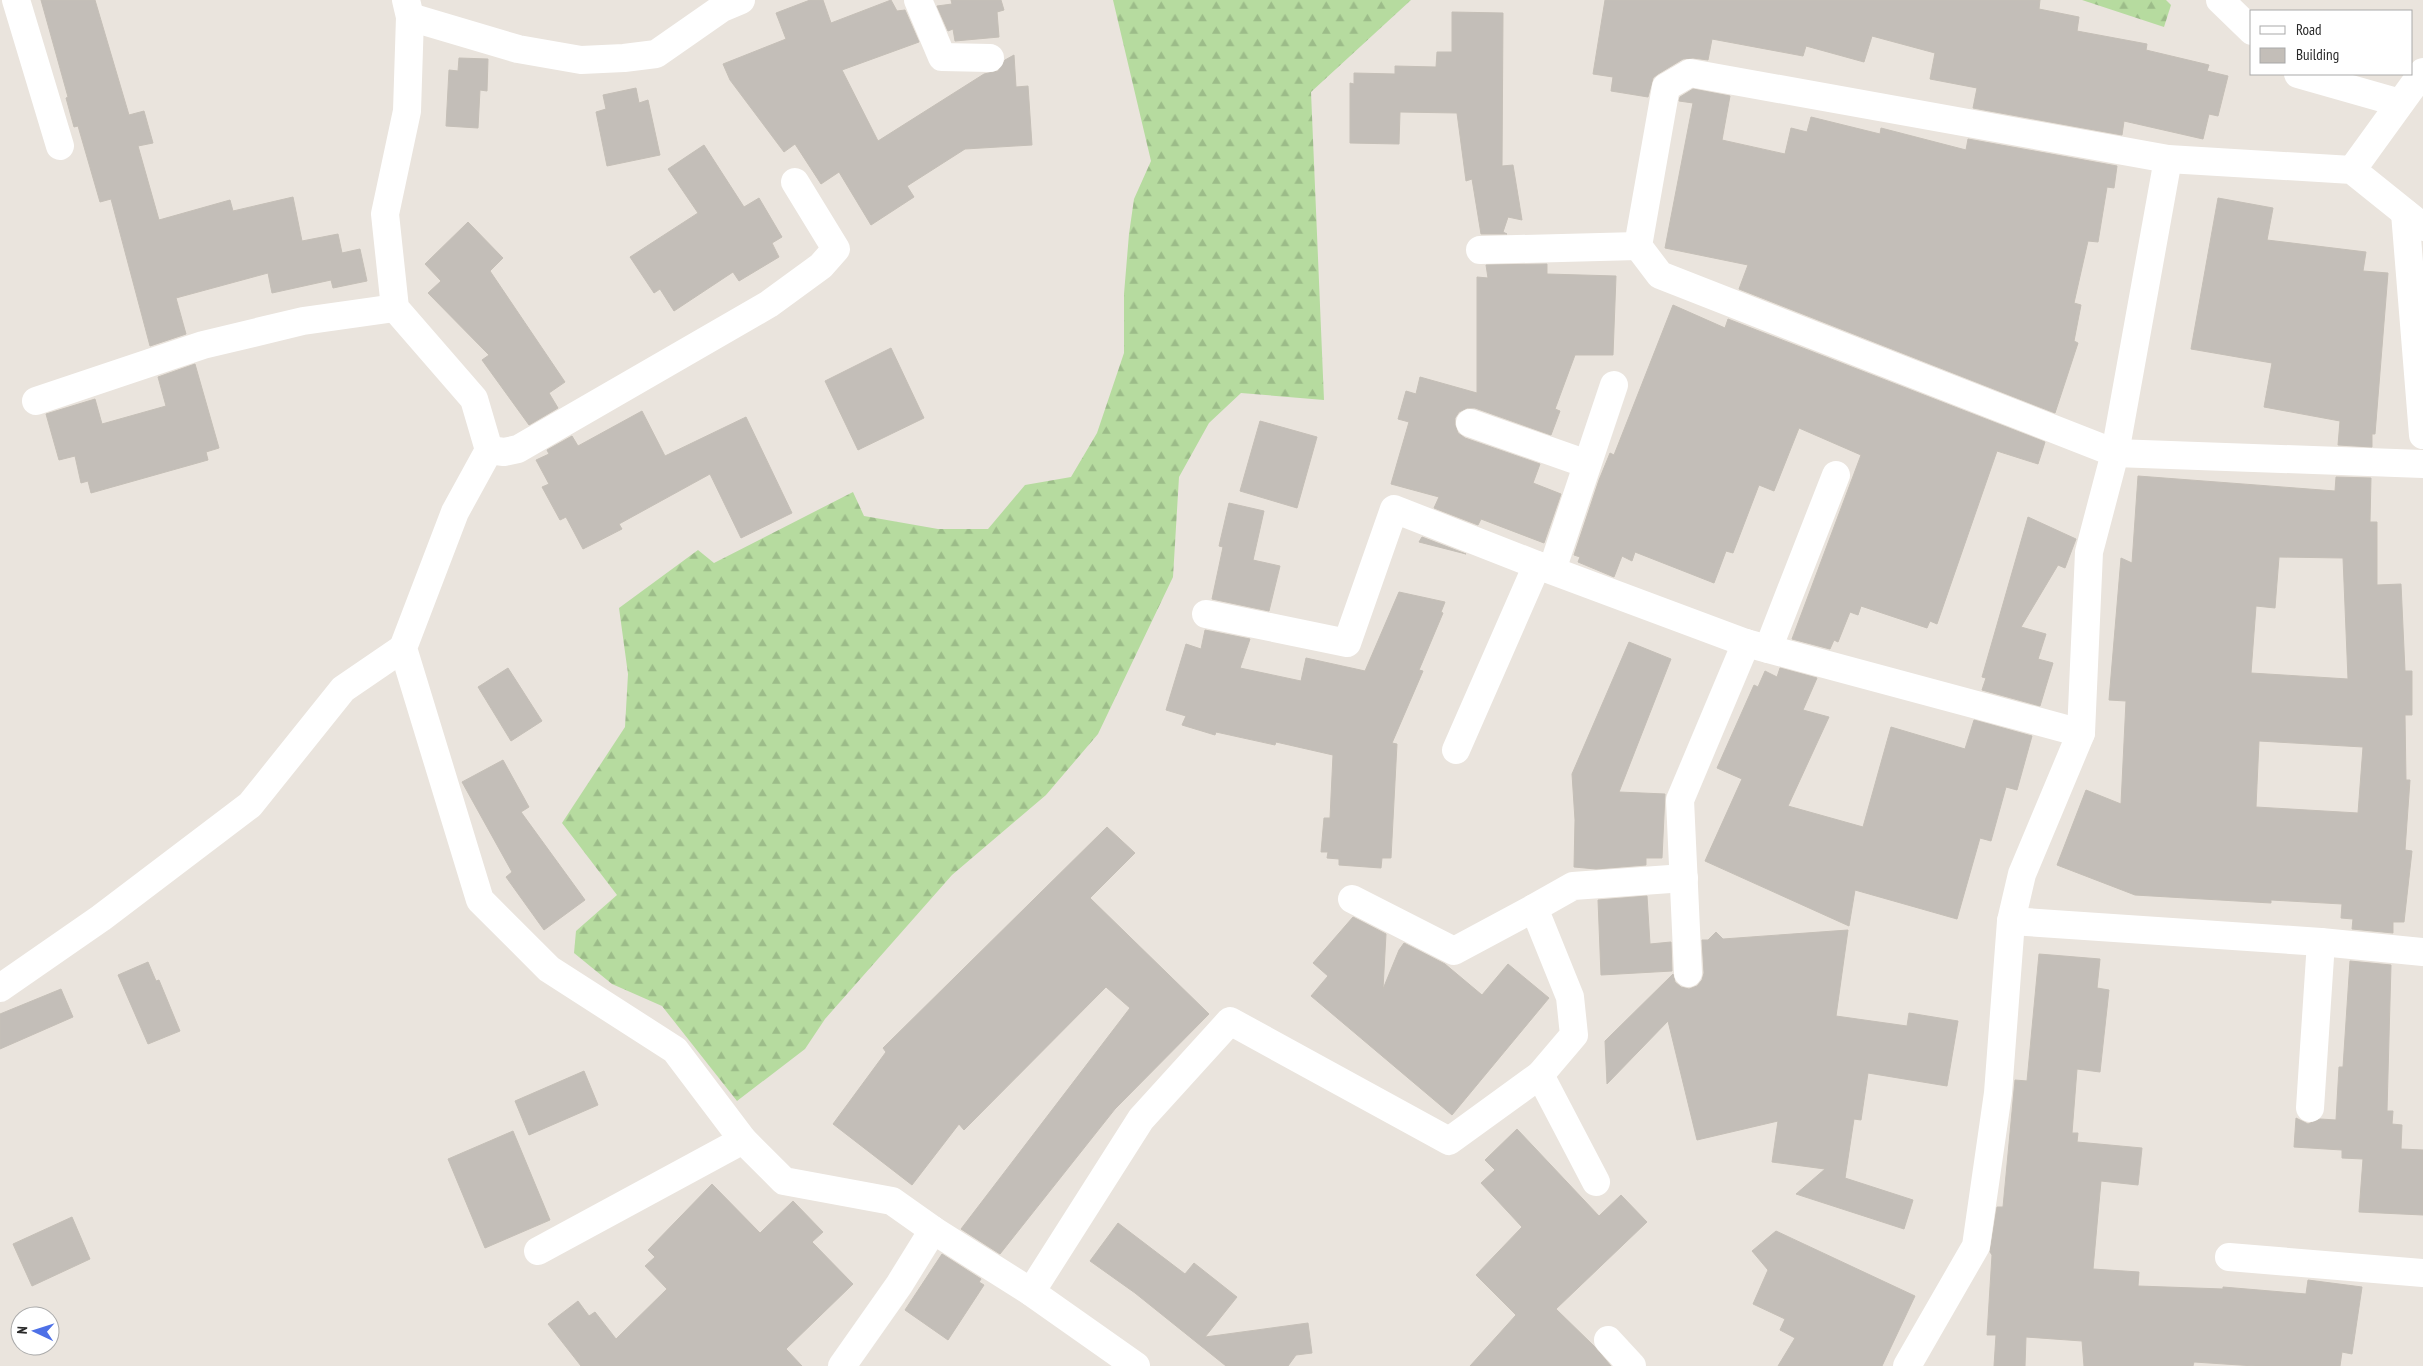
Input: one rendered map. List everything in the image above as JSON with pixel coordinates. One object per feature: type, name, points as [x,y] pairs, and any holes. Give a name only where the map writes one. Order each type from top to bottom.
[{"type":"street","points":[[16,0],[60,146]]},
{"type":"street","points":[[0,988],[100,918],[250,805],[343,689],[403,648],[455,512],[489,450],[474,399],[395,308],[384,214],[407,111],[408,9],[518,49],[581,60],[656,54],[722,8],[741,0]]},
{"type":"street","points":[[918,0],[942,57],[990,58]]},
{"type":"street","points":[[2220,0],[2250,29]]},
{"type":"street","points":[[2352,170],[2423,72]]},
{"type":"street","points":[[2423,434],[2414,220],[2352,170],[2168,159],[1690,73],[1666,87],[1638,246],[1660,275],[2116,452],[2423,464]]},
{"type":"street","points":[[2302,75],[2400,103]]},
{"type":"street","points":[[1907,1366],[1976,1246],[1998,1093],[2012,921],[2022,874],[2081,732],[2089,552],[2116,452],[2168,159]]},
{"type":"street","points":[[489,450],[504,452],[518,449],[769,304],[822,266],[836,249],[795,182]]},
{"type":"street","points":[[1480,250],[1638,246]]},
{"type":"street","points":[[36,401],[203,346],[303,321],[395,308]]},
{"type":"street","points":[[1456,750],[1544,568],[1587,464],[1614,385]]},
{"type":"street","points":[[1470,423],[1587,464]]},
{"type":"street","points":[[1688,973],[1680,800],[1757,646],[1836,475]]},
{"type":"street","points":[[1206,614],[1347,643],[1394,509],[1544,568],[1757,646],[2081,732]]},
{"type":"street","points":[[403,648],[480,900],[549,969],[675,1050],[743,1140],[784,1181],[892,1201],[933,1230],[1031,1292],[1136,1366]]},
{"type":"street","points":[[1352,899],[1454,950],[1573,886],[1684,878]]},
{"type":"street","points":[[1031,1292],[1141,1119],[1230,1022],[1450,1140],[1540,1075],[1574,1035],[1570,997],[1534,908]]},
{"type":"street","points":[[2012,921],[2321,942],[2423,952]]},
{"type":"street","points":[[2310,1108],[2321,942]]},
{"type":"street","points":[[1540,1075],[1596,1182]]},
{"type":"street","points":[[538,1252],[743,1140]]},
{"type":"street","points":[[842,1366],[899,1285],[933,1230]]},
{"type":"street","points":[[2229,1257],[2423,1273]]},
{"type":"street","points":[[1608,1340],[1632,1366]]},
{"type":"green space","points":[[1113,0],[1411,0],[1311,92],[1324,400],[1241,393],[1209,423],[1179,477],[1173,577],[1098,734],[1046,795],[952,875],[825,1019],[805,1049],[737,1101],[662,1006],[612,984],[574,953],[576,931],[617,895],[562,823],[625,727],[628,674],[619,608],[698,550],[714,563],[853,492],[864,516],[938,529],[988,529],[1025,485],[1071,477],[1097,433],[1124,353],[1124,294],[1129,234],[1134,199],[1151,161]]},
{"type":"green space","points":[[2082,0],[2166,0],[2171,5],[2164,27]]},
{"type":"building","points":[[41,0],[95,0],[129,115],[144,111],[153,143],[138,146],[159,220],[230,200],[233,211],[293,197],[302,241],[338,234],[342,253],[360,249],[367,281],[333,288],[331,280],[272,293],[268,273],[176,298],[186,334],[150,346],[111,199],[100,202],[78,126],[74,127],[66,98],[68,97]]},
{"type":"building","points":[[810,0],[823,0],[831,23],[891,0],[897,11],[905,10],[919,42],[842,70],[878,141],[984,74],[998,71],[1005,60],[1014,55],[1016,87],[1028,86],[1032,145],[965,149],[907,186],[914,197],[871,225],[839,172],[821,184],[795,144],[784,152],[730,80],[723,64],[786,39],[776,13]]},
{"type":"building","points":[[951,0],[1001,0],[1004,10],[997,12],[999,37],[955,41],[953,29],[948,31],[937,6],[952,4]]},
{"type":"building","points":[[1605,0],[2040,0],[2039,9],[2079,17],[2077,31],[2147,44],[2146,50],[2209,65],[2207,71],[2228,76],[2218,116],[2209,114],[2203,139],[2124,121],[2122,135],[1973,108],[1977,88],[1930,79],[1935,53],[1872,36],[1864,62],[1806,46],[1803,56],[1712,39],[1708,60],[1683,59],[1658,74],[1653,78],[1648,97],[1611,91],[1613,77],[1593,74]]},
{"type":"building","points":[[1452,12],[1503,13],[1502,166],[1513,165],[1522,220],[1508,217],[1503,232],[1507,234],[1481,234],[1472,179],[1466,181],[1457,113],[1400,112],[1399,144],[1350,143],[1350,83],[1354,84],[1354,73],[1395,74],[1395,66],[1436,67],[1437,52],[1452,52]]},
{"type":"building","points":[[459,58],[488,59],[487,91],[480,90],[478,128],[446,126],[449,70],[458,71]]},
{"type":"building","points":[[636,88],[639,103],[648,100],[660,155],[607,166],[596,112],[606,109],[603,95]]},
{"type":"building","points":[[1693,89],[1730,96],[1722,140],[1785,154],[1791,128],[1807,132],[1811,117],[1880,134],[1881,128],[1966,150],[1968,139],[2117,166],[2114,188],[2107,187],[2098,242],[2088,241],[2074,303],[2081,305],[2074,341],[2078,343],[2055,413],[1739,289],[1748,265],[1665,248],[1693,103],[1679,101],[1680,97]]},
{"type":"building","points":[[704,145],[744,207],[759,198],[782,237],[772,243],[779,257],[739,281],[733,272],[674,311],[660,289],[654,293],[630,257],[698,213],[668,169]]},
{"type":"building","points":[[2218,198],[2273,208],[2267,240],[2366,252],[2363,271],[2388,273],[2375,434],[2372,434],[2372,447],[2338,445],[2340,421],[2264,407],[2272,363],[2191,349]]},
{"type":"building","points":[[468,222],[503,258],[490,271],[565,382],[549,393],[558,408],[529,425],[482,360],[489,355],[428,293],[441,281],[425,264]]},
{"type":"building","points":[[1547,264],[1547,274],[1616,276],[1613,355],[1575,355],[1555,409],[1560,411],[1551,435],[1475,408],[1467,408],[1459,412],[1455,418],[1458,433],[1465,438],[1540,464],[1533,483],[1561,494],[1544,543],[1481,519],[1478,525],[1434,508],[1439,497],[1391,484],[1409,422],[1398,419],[1406,391],[1416,394],[1420,377],[1477,393],[1477,277],[1488,278],[1486,265]]},
{"type":"building","points":[[1673,305],[1725,328],[1728,319],[2045,442],[2038,464],[1997,451],[1937,624],[1930,621],[1927,628],[1861,606],[1858,615],[1850,612],[1838,642],[1834,640],[1830,649],[1792,639],[1861,455],[1799,428],[1774,491],[1759,485],[1733,553],[1726,551],[1714,583],[1635,552],[1632,561],[1622,556],[1614,577],[1578,562],[1580,557],[1574,555],[1599,480],[1610,453],[1614,455]]},
{"type":"building","points":[[891,348],[924,418],[858,450],[825,381]]},
{"type":"building","points":[[195,364],[219,448],[206,452],[208,460],[91,493],[88,481],[81,483],[75,456],[59,460],[46,414],[95,399],[102,424],[166,406],[158,377]]},
{"type":"building","points":[[642,411],[665,456],[746,417],[792,513],[741,538],[710,474],[619,524],[622,529],[583,549],[566,517],[560,520],[542,487],[549,484],[536,460],[549,454],[547,450],[572,436],[578,446]]},
{"type":"building","points":[[1260,421],[1317,437],[1297,508],[1240,491]]},
{"type":"building","points":[[2138,476],[2335,491],[2336,477],[2371,478],[2370,522],[2377,522],[2377,585],[2401,584],[2405,671],[2412,671],[2412,715],[2405,715],[2406,780],[2410,780],[2405,850],[2412,851],[2404,922],[2393,922],[2393,933],[2352,929],[2353,919],[2341,918],[2342,904],[2271,900],[2271,903],[2135,895],[2057,865],[2086,790],[2121,804],[2126,701],[2109,700],[2121,558],[2132,563]],"holes":[[[2279,557],[2343,558],[2348,679],[2251,673],[2256,606],[2275,608]],[[2259,741],[2363,747],[2358,813],[2256,807]]]},
{"type":"building","points":[[1229,503],[1264,511],[1253,560],[1280,566],[1269,611],[1212,599],[1223,547],[1219,546]]},
{"type":"building","points":[[2028,517],[2076,539],[2065,568],[2058,565],[2021,627],[2046,634],[2038,659],[2053,663],[2040,706],[1982,690],[1986,678],[1982,677]]},
{"type":"building","points":[[1422,537],[1466,554],[1419,542]]},
{"type":"building","points":[[1399,592],[1445,602],[1441,612],[1443,613],[1419,670],[1423,671],[1392,743],[1397,744],[1391,858],[1382,858],[1381,868],[1339,865],[1339,859],[1327,858],[1328,852],[1321,852],[1324,818],[1330,818],[1333,755],[1276,742],[1275,745],[1216,732],[1215,735],[1182,725],[1186,716],[1166,710],[1186,644],[1201,649],[1205,630],[1250,639],[1240,668],[1301,681],[1306,658],[1365,671]]},
{"type":"building","points":[[1629,642],[1671,659],[1619,792],[1665,794],[1662,858],[1646,858],[1646,865],[1596,869],[1574,867],[1575,820],[1572,774]]},
{"type":"building","points":[[508,668],[542,721],[511,741],[478,687]]},
{"type":"building","points":[[1780,668],[1817,678],[1803,710],[1829,717],[1788,806],[1863,827],[1891,727],[1965,749],[1974,720],[2032,736],[2017,790],[2006,787],[1991,841],[1980,838],[1957,919],[1855,890],[1849,926],[1705,861],[1742,779],[1717,768],[1754,685],[1758,687],[1765,671],[1777,677]]},
{"type":"building","points":[[503,760],[529,807],[521,812],[585,900],[544,930],[506,877],[512,872],[462,782]]},
{"type":"building","points":[[1107,827],[1135,853],[1090,898],[1209,1014],[1115,1109],[1000,1254],[961,1229],[1130,1008],[1106,987],[964,1130],[959,1124],[912,1185],[833,1124],[886,1052],[883,1048]]},
{"type":"building","points":[[1647,896],[1650,944],[1671,942],[1672,971],[1601,975],[1598,900]]},
{"type":"building","points":[[1353,917],[1386,934],[1383,989],[1399,950],[1404,943],[1445,964],[1482,995],[1508,964],[1549,998],[1452,1115],[1311,996],[1328,976],[1313,963]]},
{"type":"building","points":[[1848,930],[1836,1016],[1907,1026],[1909,1013],[1958,1021],[1947,1086],[1868,1073],[1861,1120],[1854,1119],[1845,1178],[1913,1200],[1904,1229],[1796,1194],[1825,1169],[1772,1162],[1778,1121],[1697,1140],[1668,1021],[1607,1084],[1605,1041],[1673,974],[1675,982],[1681,987],[1689,989],[1697,986],[1702,980],[1704,973],[1702,940],[1708,940],[1716,932],[1723,939]]},
{"type":"building","points":[[2039,954],[2100,959],[2097,988],[2109,990],[2100,1072],[2077,1069],[2072,1133],[2078,1133],[2077,1142],[2142,1148],[2138,1185],[2101,1181],[2093,1269],[2139,1272],[2138,1286],[2223,1289],[2223,1287],[2306,1294],[2308,1280],[2362,1287],[2352,1354],[2342,1352],[2340,1366],[2255,1366],[2194,1362],[2193,1366],[2084,1366],[2082,1341],[2026,1337],[2025,1366],[1994,1366],[1996,1335],[1987,1335],[1992,1255],[1990,1252],[1997,1207],[2003,1207],[2015,1080],[2027,1081]]},
{"type":"building","points":[[2350,961],[2391,965],[2387,1111],[2393,1111],[2392,1124],[2402,1125],[2401,1149],[2423,1150],[2423,1215],[2359,1212],[2363,1159],[2342,1158],[2342,1150],[2294,1147],[2296,1118],[2308,1124],[2320,1119],[2336,1120],[2339,1067],[2343,1067]]},
{"type":"building","points":[[148,962],[156,981],[159,980],[180,1031],[148,1044],[118,975]]},
{"type":"building","points":[[61,989],[73,1017],[0,1049],[0,1014]]},
{"type":"building","points":[[584,1071],[598,1105],[529,1135],[515,1101]]},
{"type":"building","points":[[1517,1129],[1599,1216],[1621,1195],[1647,1222],[1556,1309],[1594,1346],[1611,1366],[1470,1366],[1516,1315],[1476,1275],[1522,1227],[1481,1183],[1495,1170],[1485,1160]]},
{"type":"building","points":[[513,1131],[550,1220],[485,1248],[448,1159]]},
{"type":"building","points":[[712,1184],[760,1233],[793,1201],[823,1232],[812,1242],[853,1284],[786,1349],[802,1366],[581,1366],[548,1324],[578,1301],[589,1316],[595,1312],[616,1339],[667,1289],[645,1266],[655,1257],[648,1250]]},
{"type":"building","points":[[72,1217],[90,1259],[32,1286],[13,1244]]},
{"type":"building","points":[[1118,1223],[1185,1274],[1194,1263],[1237,1297],[1205,1337],[1308,1323],[1312,1353],[1296,1355],[1288,1366],[1226,1366],[1135,1293],[1090,1261]]},
{"type":"building","points":[[1776,1231],[1915,1296],[1882,1366],[1778,1366],[1795,1338],[1780,1330],[1785,1319],[1753,1304],[1768,1270],[1752,1251]]},
{"type":"building","points":[[942,1254],[981,1279],[979,1282],[984,1285],[948,1340],[905,1310]]}]
